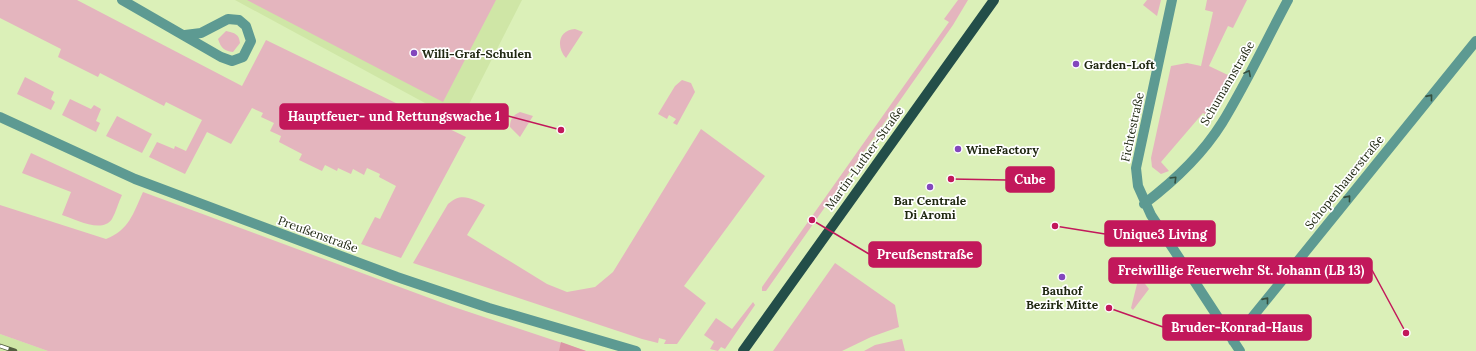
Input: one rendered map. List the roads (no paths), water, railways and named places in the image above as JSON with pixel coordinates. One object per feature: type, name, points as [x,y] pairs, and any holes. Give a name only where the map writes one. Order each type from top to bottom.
[{"type":"main road","name":"Martin-Luther-Straße","points":[[743,351],[994,0]]},
{"type":"street","points":[[122,0],[221,57],[232,61],[243,57],[251,41],[246,26],[239,20],[228,19],[201,33],[185,35]]},
{"type":"street","name":"Fichtestraße","points":[[1172,0],[1136,168],[1138,186],[1144,204],[1240,351]]},
{"type":"street","name":"Schumannstraße","points":[[1144,204],[1176,177],[1200,152],[1221,124],[1288,0]]},
{"type":"street","name":"Schopenhauerstraße","points":[[1233,341],[1476,41]]},
{"type":"street","name":"Preußenstraße","points":[[0,117],[128,177],[396,277],[489,308],[636,351]]},
{"type":"railway","points":[[0,346],[15,351]]},
{"type":"place","name":"Willi-Graf-Schulen","points":[[414,53]]},
{"type":"place","name":"Garden-Loft","points":[[1076,64]]},
{"type":"place","name":"Hauptfeuer- und Rettungswache 1","points":[[561,130]]},
{"type":"place","name":"WineFactory","points":[[958,149]]},
{"type":"place","name":"Cube","points":[[951,179]]},
{"type":"place","name":"Bar Centrale Di Aromi","points":[[930,187]]},
{"type":"place","name":"Preußenstraße","points":[[812,220]]},
{"type":"place","name":"Unique3 Living","points":[[1055,226]]},
{"type":"place","name":"Bauhof Bezirk Mitte","points":[[1062,277]]},
{"type":"place","name":"Bruder-Konrad-Haus","points":[[1109,308]]},
{"type":"place","name":"Freiwillige Feuerwehr St. Johann (LB 13)","points":[[1406,333]]}]
